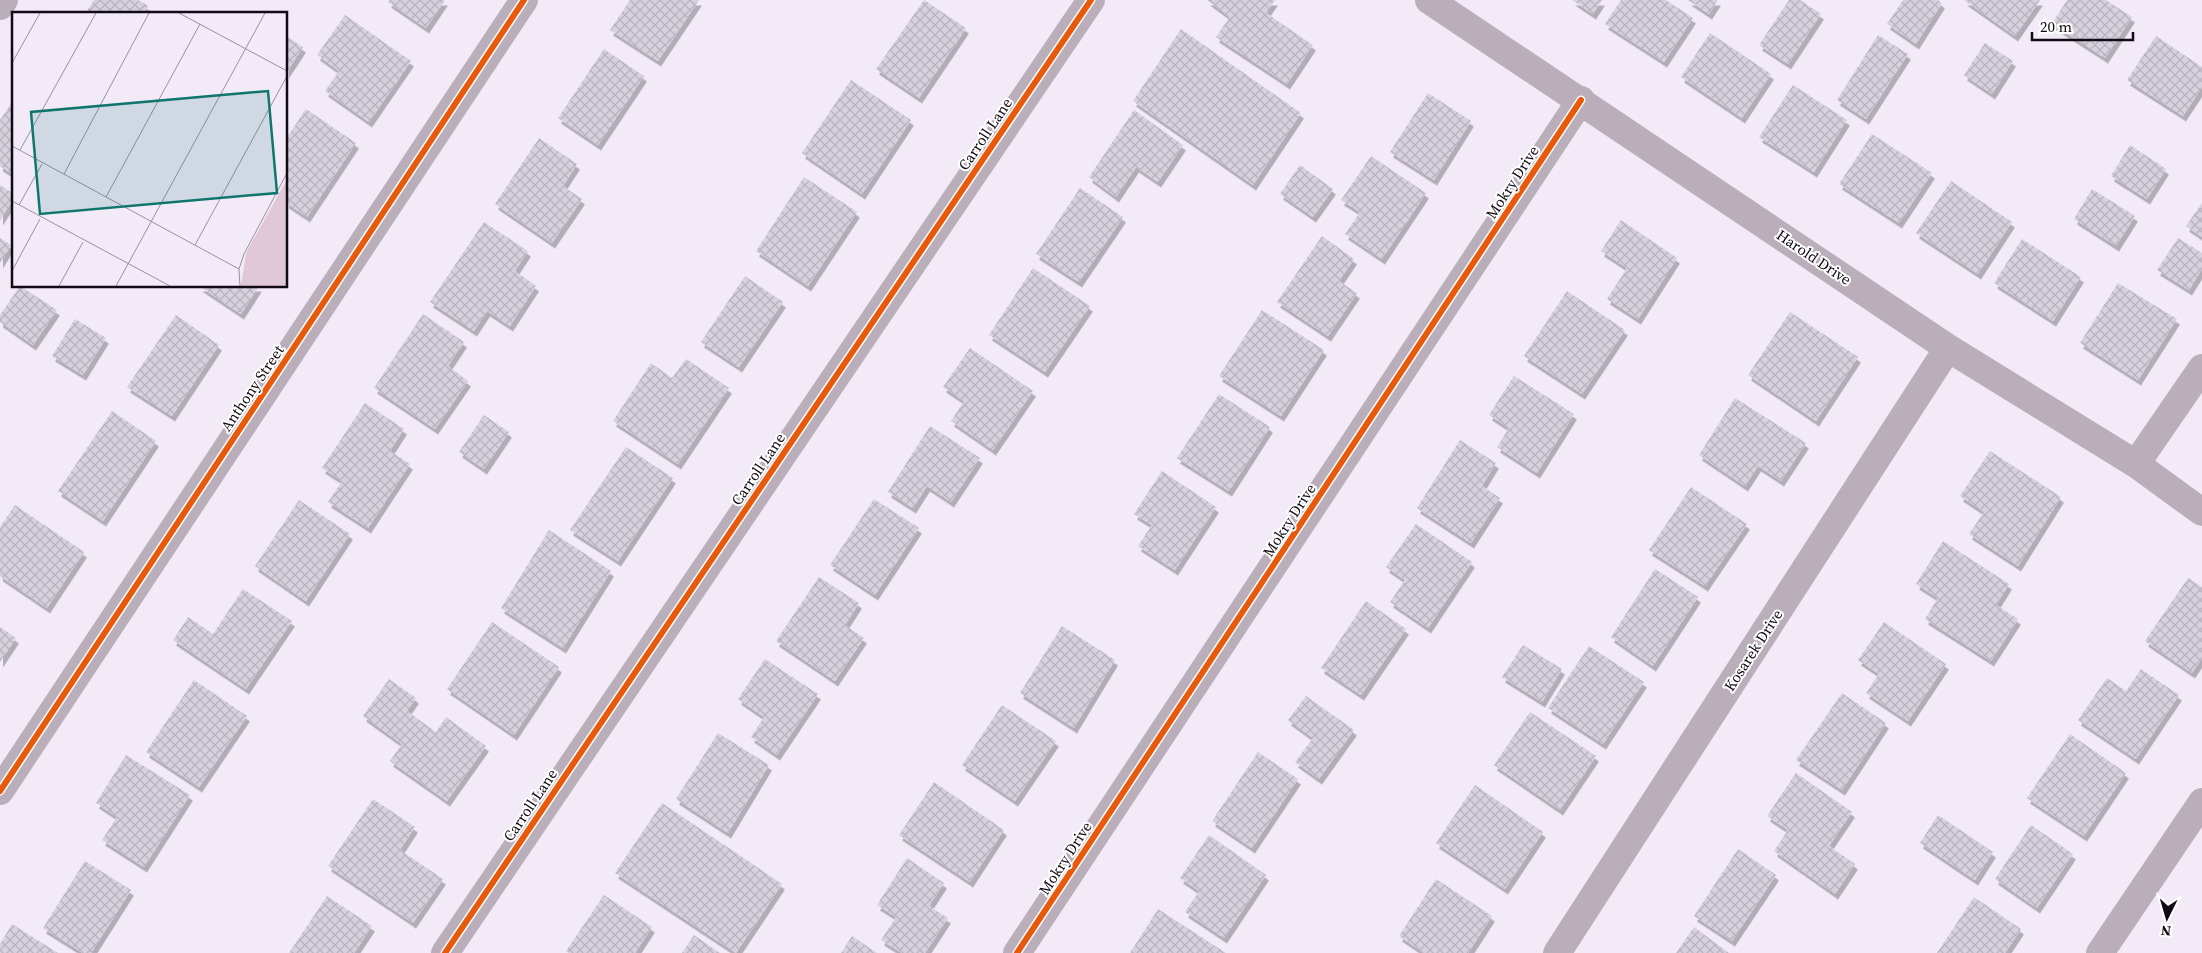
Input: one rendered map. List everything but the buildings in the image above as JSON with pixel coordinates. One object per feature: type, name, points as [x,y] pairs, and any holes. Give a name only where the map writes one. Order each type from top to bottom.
[{"type":"street","points":[[0,6],[4,0]]},
{"type":"street","name":"Anthony Street","points":[[0,791],[524,0]]},
{"type":"street","name":"Carroll Lane","points":[[445,953],[1091,0]]},
{"type":"street","name":"Harold Drive","points":[[1429,0],[1581,100],[1948,348],[2136,464],[2202,512]]},
{"type":"street","name":"Mokry Drive","points":[[1017,953],[1581,100]]},
{"type":"street","name":"Kosarek Drive","points":[[1557,953],[1948,348]]},
{"type":"street","points":[[2136,464],[2202,368]]},
{"type":"street","points":[[2100,953],[2202,802]]},
{"type":"cycle path","points":[[0,791],[524,0]]},
{"type":"cycle path","points":[[445,953],[1091,0]]},
{"type":"cycle path","points":[[1017,953],[1581,100]]}]
